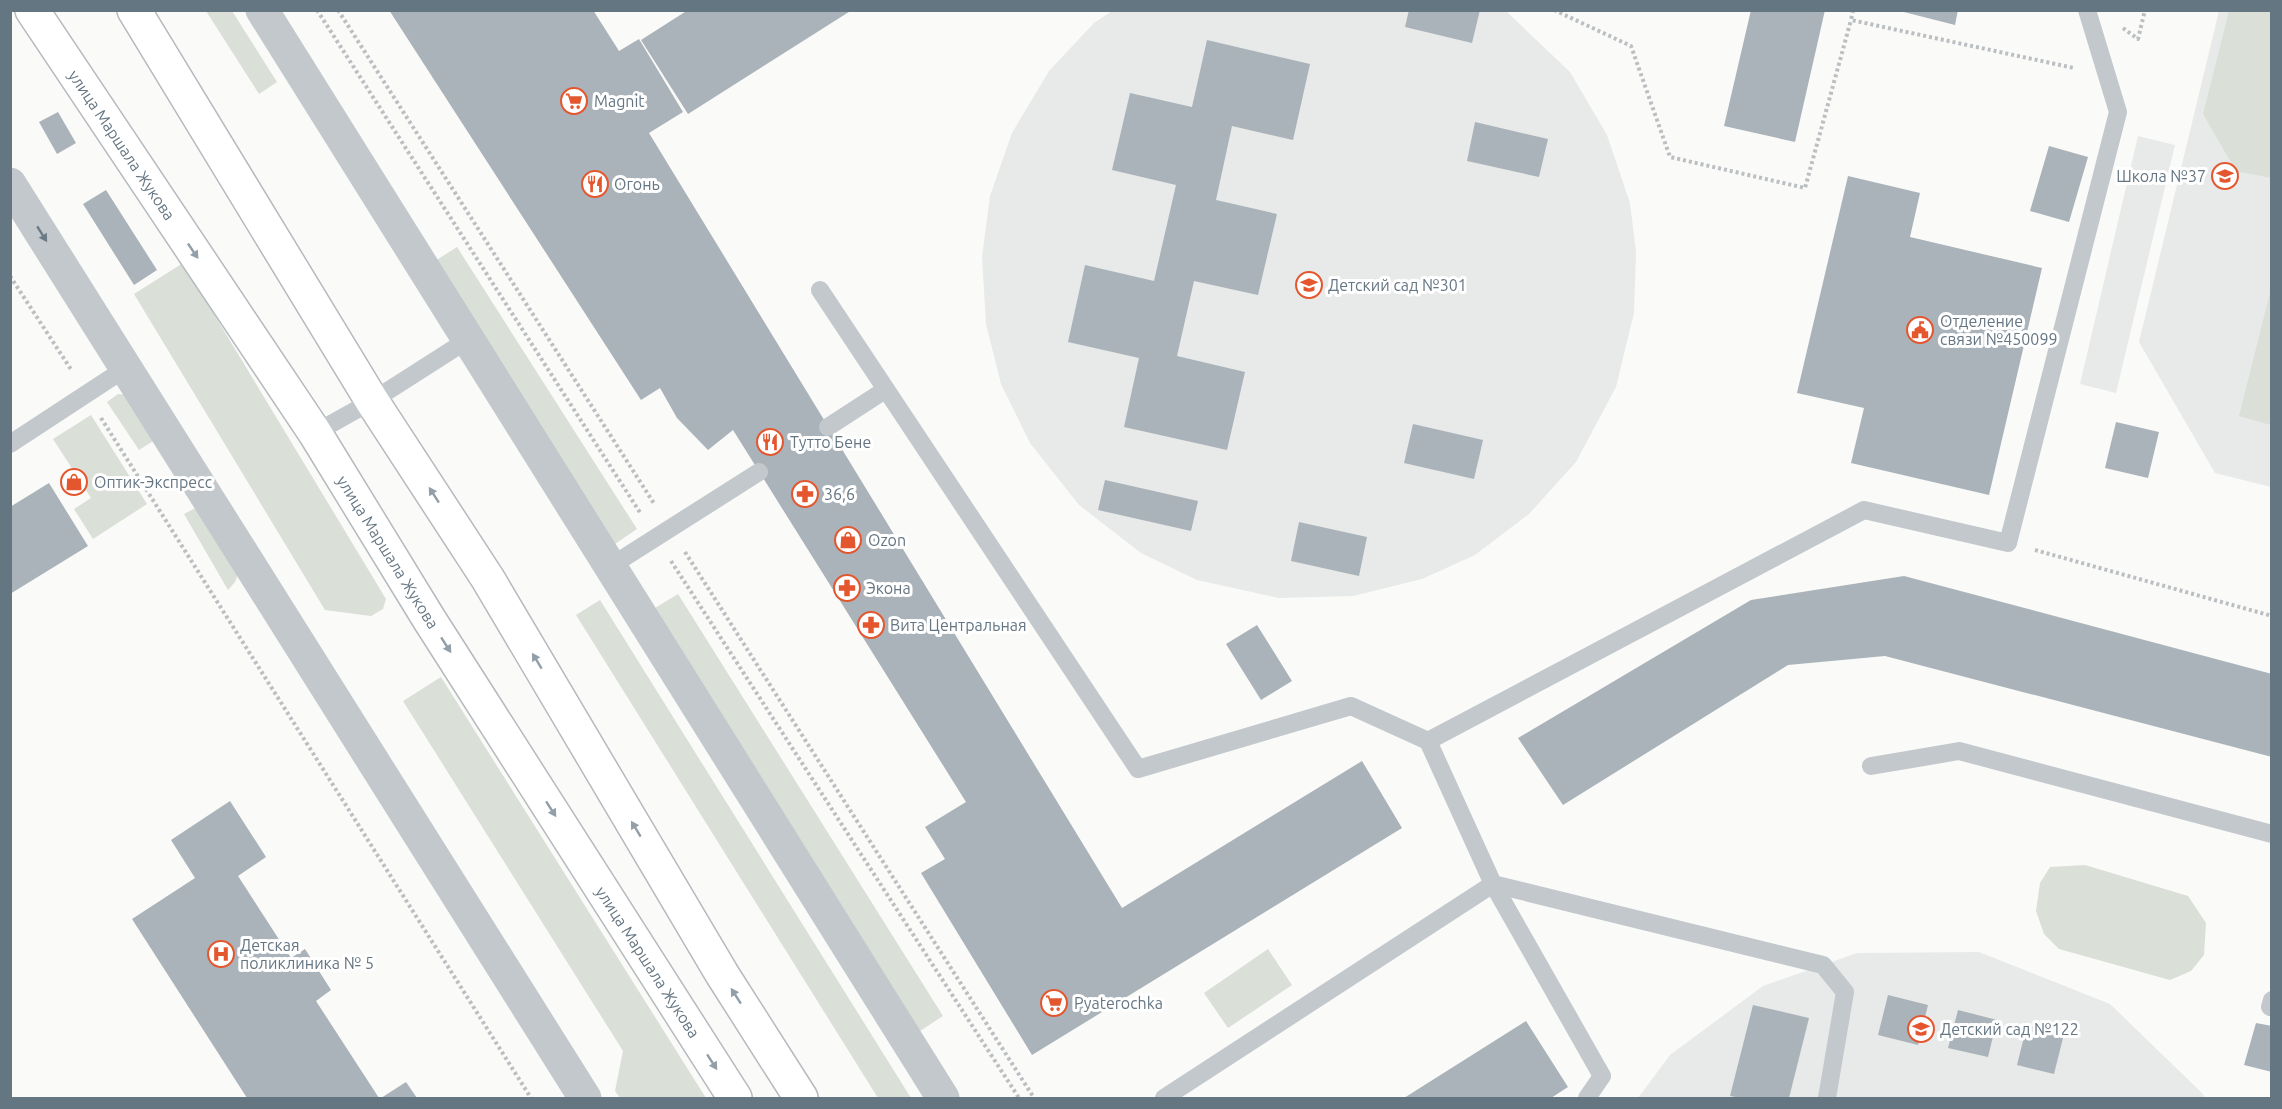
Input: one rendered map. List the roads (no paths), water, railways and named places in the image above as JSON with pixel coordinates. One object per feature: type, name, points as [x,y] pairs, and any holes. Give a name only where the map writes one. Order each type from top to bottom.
[{"type":"main road","name":"улица Маршала Жукова","points":[[32,10],[315,433],[435,629],[735,1098]]},
{"type":"main road","points":[[134,10],[372,401],[488,579],[722,975],[801,1098]]},
{"type":"street","points":[[262,10],[944,1098]]},
{"type":"street","points":[[10,184],[585,1098]]},
{"type":"lane","points":[[1428,741],[1863,510],[2008,543],[2118,112],[2087,10]]},
{"type":"lane","points":[[820,290],[1138,769],[1351,706],[1428,741],[1493,884],[1602,1076],[1587,1098]]},
{"type":"lane","points":[[315,433],[372,401],[469,339]]},
{"type":"lane","points":[[10,444],[126,368]]},
{"type":"lane","points":[[828,427],[885,390]]},
{"type":"lane","points":[[611,567],[759,472]]},
{"type":"lane","points":[[1871,766],[1959,751],[2271,834]]},
{"type":"lane","points":[[1164,1098],[1493,884],[1823,965],[1845,992],[1827,1098]]},
{"type":"place","name":"Magnit","points":[[574,101]]},
{"type":"place","name":"Школа №37","points":[[2225,176]]},
{"type":"place","name":"Огонь","points":[[595,184]]},
{"type":"place","name":"Детский сад №301","points":[[1309,285]]},
{"type":"place","name":"Отделение связи №450099","points":[[1920,330]]},
{"type":"place","name":"Тутто Бене","points":[[770,442]]},
{"type":"place","name":"Оптик-Экспресс","points":[[74,482]]},
{"type":"place","name":"36,6","points":[[805,494]]},
{"type":"place","name":"Ozon","points":[[848,540]]},
{"type":"place","name":"Экона","points":[[847,588]]},
{"type":"place","name":"Вита Центральная","points":[[871,625]]},
{"type":"place","name":"Детская поликлиника № 5","points":[[221,954]]},
{"type":"place","name":"Pyaterochka","points":[[1054,1003]]},
{"type":"place","name":"Детский сад №122","points":[[1921,1029]]}]
